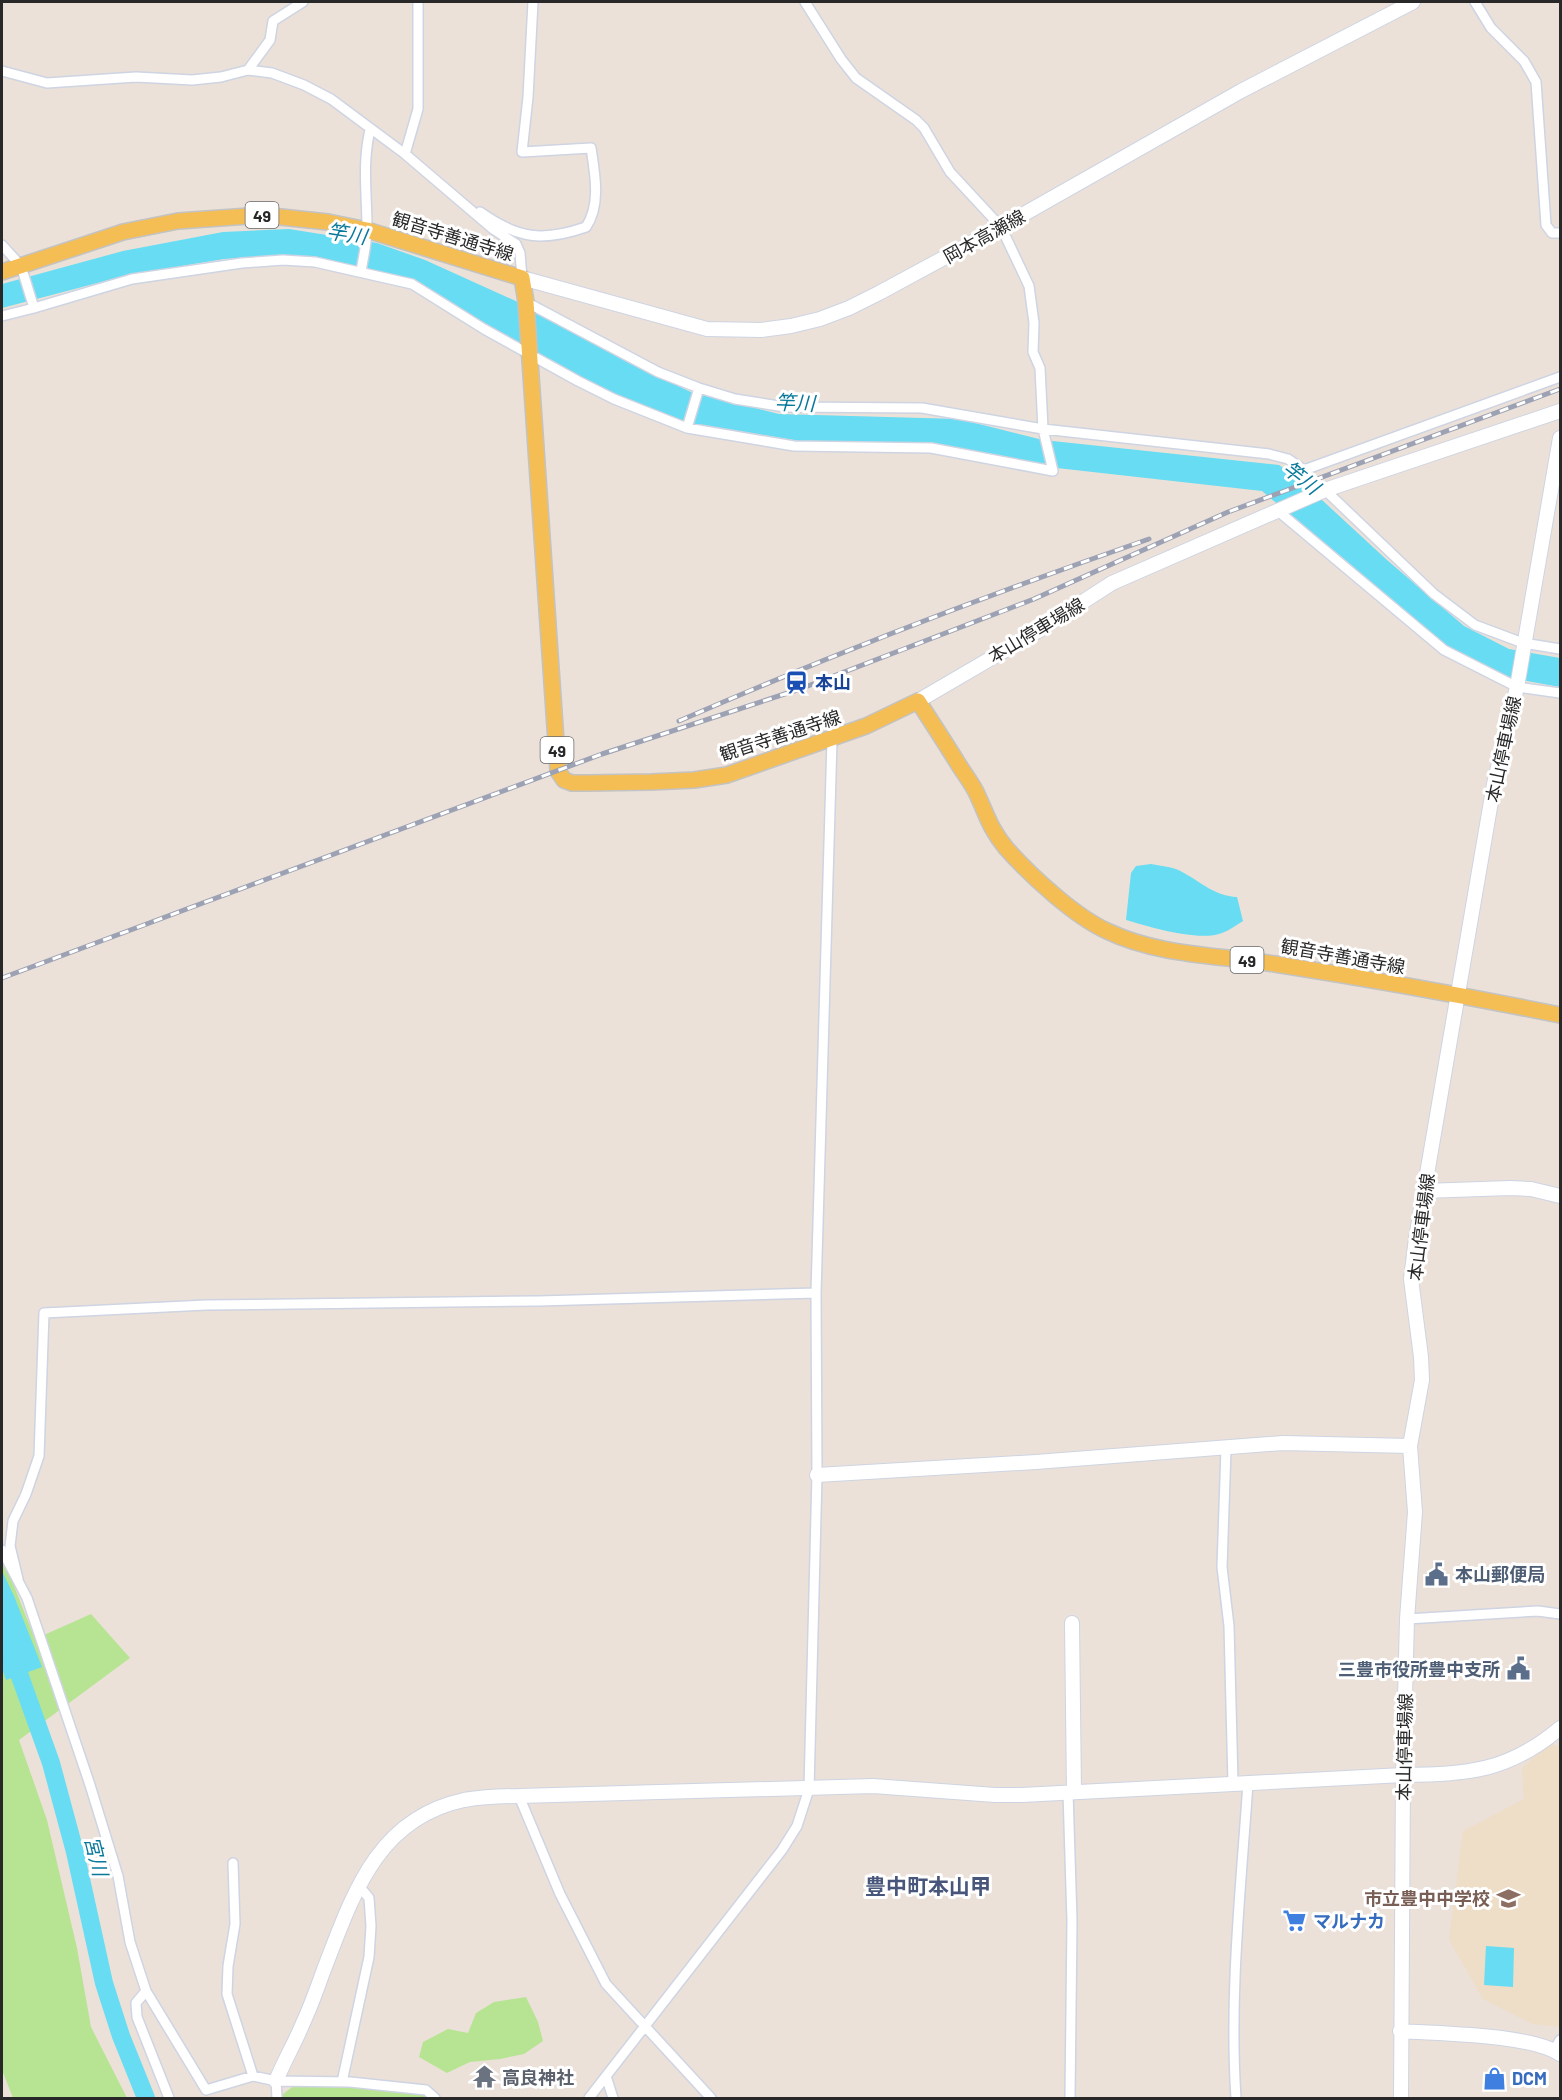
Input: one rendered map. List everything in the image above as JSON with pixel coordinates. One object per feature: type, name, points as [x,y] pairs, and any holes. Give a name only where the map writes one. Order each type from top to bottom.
[{"type":"main road","name":"岡本高瀬線","points":[[522,278],[707,329],[761,330],[820,319],[849,308],[1001,227],[1241,91],[1413,2]]},
{"type":"main road","name":"観音寺善通寺線","points":[[2,272],[23,270],[123,232],[178,220],[262,215],[319,221],[522,278],[526,303],[558,771],[564,780],[572,783],[651,782],[727,775],[832,740],[918,701],[976,791],[988,823],[1002,842],[1050,890],[1081,916],[1104,931],[1155,948],[1272,963],[1459,994],[1560,1015]]},
{"type":"main road","name":"本山停車場線","points":[[918,701],[1036,632],[1112,583],[1325,490],[1560,411]]},
{"type":"main road","name":"本山停車場線","points":[[1401,2098],[1403,1775],[1407,1619],[1415,1512],[1410,1446],[1422,1380],[1412,1279],[1416,1239],[1494,784],[1517,684],[1560,438]]},
{"type":"main road","points":[[1424,1191],[1531,1188],[1560,1196]]},
{"type":"main road","points":[[817,1474],[1226,1449],[1282,1443],[1410,1446]]},
{"type":"main road","points":[[1071,1792],[1072,1623]]},
{"type":"main road","points":[[276,2081],[304,2023],[358,1886],[371,1863],[387,1844],[421,1817],[463,1800],[519,1796],[873,1786],[995,1795],[1456,1774],[1485,1770],[1509,1761],[1560,1728]]},
{"type":"main road","points":[[1400,2031],[1510,2040],[1558,2048]]},
{"type":"street","points":[[248,70],[270,40],[273,21],[303,2]]},
{"type":"street","points":[[405,154],[418,109],[418,2]]},
{"type":"street","points":[[414,162],[429,169],[482,214],[526,235],[546,238],[586,227],[593,217],[595,189],[591,148],[522,152],[528,97],[533,2]]},
{"type":"street","points":[[2,316],[33,305],[132,279],[242,263],[283,260],[315,262],[412,284],[484,329],[528,351],[578,381],[614,399],[688,426],[794,446],[931,448],[1053,471],[1044,432],[1040,369],[1033,352],[1034,323],[1029,286],[1001,227],[950,172],[924,128],[856,78],[804,2]]},
{"type":"street","points":[[1474,2],[1491,28],[1524,61],[1536,82],[1546,225],[1552,233],[1560,233]]},
{"type":"street","points":[[2,71],[47,83],[136,77],[192,80],[221,77],[248,70],[272,73],[304,85],[331,99],[405,154],[493,229],[516,244],[520,253],[522,278]]},
{"type":"street","points":[[362,271],[367,233],[364,184],[366,147],[370,130]]},
{"type":"street","points":[[2,245],[23,270],[33,305]]},
{"type":"street","points":[[526,303],[657,372],[699,390],[735,399],[785,407],[922,408],[1044,432],[1269,454],[1288,459],[1304,470],[1560,377]]},
{"type":"street","points":[[688,426],[699,390]]},
{"type":"street","points":[[1325,490],[1434,594],[1474,625],[1523,646],[1560,649]]},
{"type":"street","points":[[1278,512],[1444,650],[1517,684],[1560,693]]},
{"type":"street","points":[[589,2098],[783,1850],[797,1826],[809,1789],[817,1474],[816,1293],[832,740]]},
{"type":"street","points":[[18,1580],[10,1546],[13,1521],[26,1494],[39,1456],[44,1312],[206,1305],[539,1301],[816,1293]]},
{"type":"street","points":[[1226,1449],[1222,1567],[1229,1626],[1233,1783]]},
{"type":"street","points":[[2,1550],[27,1598],[90,1785],[118,1876],[130,1942],[146,1991],[206,2090],[253,2076],[276,2081],[342,2082],[426,2090],[435,2098]]},
{"type":"street","points":[[1407,1619],[1538,1611],[1560,1614]]},
{"type":"street","points":[[1236,2098],[1236,1953],[1248,1783]]},
{"type":"street","points":[[1070,2098],[1071,1792]]},
{"type":"street","points":[[519,1796],[560,1894],[606,1984],[711,2098]]},
{"type":"street","points":[[233,1863],[235,1924],[228,1966],[228,1994],[253,2076]]},
{"type":"street","points":[[342,2082],[369,1957],[371,1926],[369,1898],[358,1886]]},
{"type":"street","points":[[146,1991],[136,2002],[137,2017],[169,2098]]},
{"type":"street","points":[[606,2076],[613,2098]]},
{"type":"street","points":[[276,2081],[277,2098]]},
{"type":"shaded area","name":"市立豊中中学校","points":[[1549,1743],[1560,1747],[1560,2027],[1532,2024],[1483,1999],[1449,1940],[1463,1831],[1524,1799],[1522,1768]]},
{"type":"green space","points":[[2,1560],[35,1639],[91,1614],[130,1658],[19,1740],[47,1820],[77,1948],[91,2027],[127,2098],[13,2098],[2,2070]]},
{"type":"green space","points":[[526,1997],[538,2022],[543,2041],[524,2054],[470,2062],[447,2073],[419,2057],[423,2042],[448,2029],[468,2033],[476,2013],[494,2002]]},
{"type":"green space","points":[[296,2084],[423,2092],[428,2098],[282,2098],[282,2095]]},
{"type":"water","points":[[289,229],[377,243],[425,260],[518,302],[629,363],[695,394],[779,414],[959,419],[1043,440],[1279,465],[1296,476],[1387,560],[1464,626],[1509,649],[1560,658],[1560,687],[1504,677],[1446,645],[1262,491],[1057,468],[929,444],[812,443],[684,422],[597,386],[521,345],[416,283],[319,257],[282,255],[224,259],[128,275],[2,308],[2,284],[123,251],[223,232]]},
{"type":"water","points":[[1151,864],[1177,869],[1215,892],[1237,897],[1243,921],[1222,933],[1201,936],[1126,920],[1131,873],[1136,866]]},
{"type":"water","points":[[2,1571],[42,1667],[6,1680],[2,1668]]},
{"type":"water","points":[[1486,1946],[1514,1948],[1513,1987],[1484,1985]]},
{"type":"waterway","name":"宮川","points":[[2,1626],[51,1763],[75,1852],[104,1983],[121,2036],[146,2098]]},
{"type":"railway","points":[[2,978],[602,754],[800,689],[1034,599],[1228,512],[1560,389]]},
{"type":"railway","points":[[679,721],[912,626],[1149,539]]},
{"type":"place","name":"本山","points":[[797,682]]},
{"type":"place","name":"本山郵便局","points":[[1437,1574]]},
{"type":"place","name":"三豊市役所豊中支所","points":[[1518,1669]]},
{"type":"place","name":"市立豊中中学校","points":[[1508,1898]]},
{"type":"place","name":"マルナカ","points":[[1295,1921]]},
{"type":"place","name":"高良神社","points":[[484,2077]]},
{"type":"place","name":"DCM","points":[[1494,2078]]},
{"type":"district","name":"豊中町本山甲","points":[[928,1885]]},
{"type":"water label","name":"竿川","points":[[347,233]]},
{"type":"water label","name":"竿川","points":[[795,402]]},
{"type":"water label","name":"竿川","points":[[1302,477]]}]
